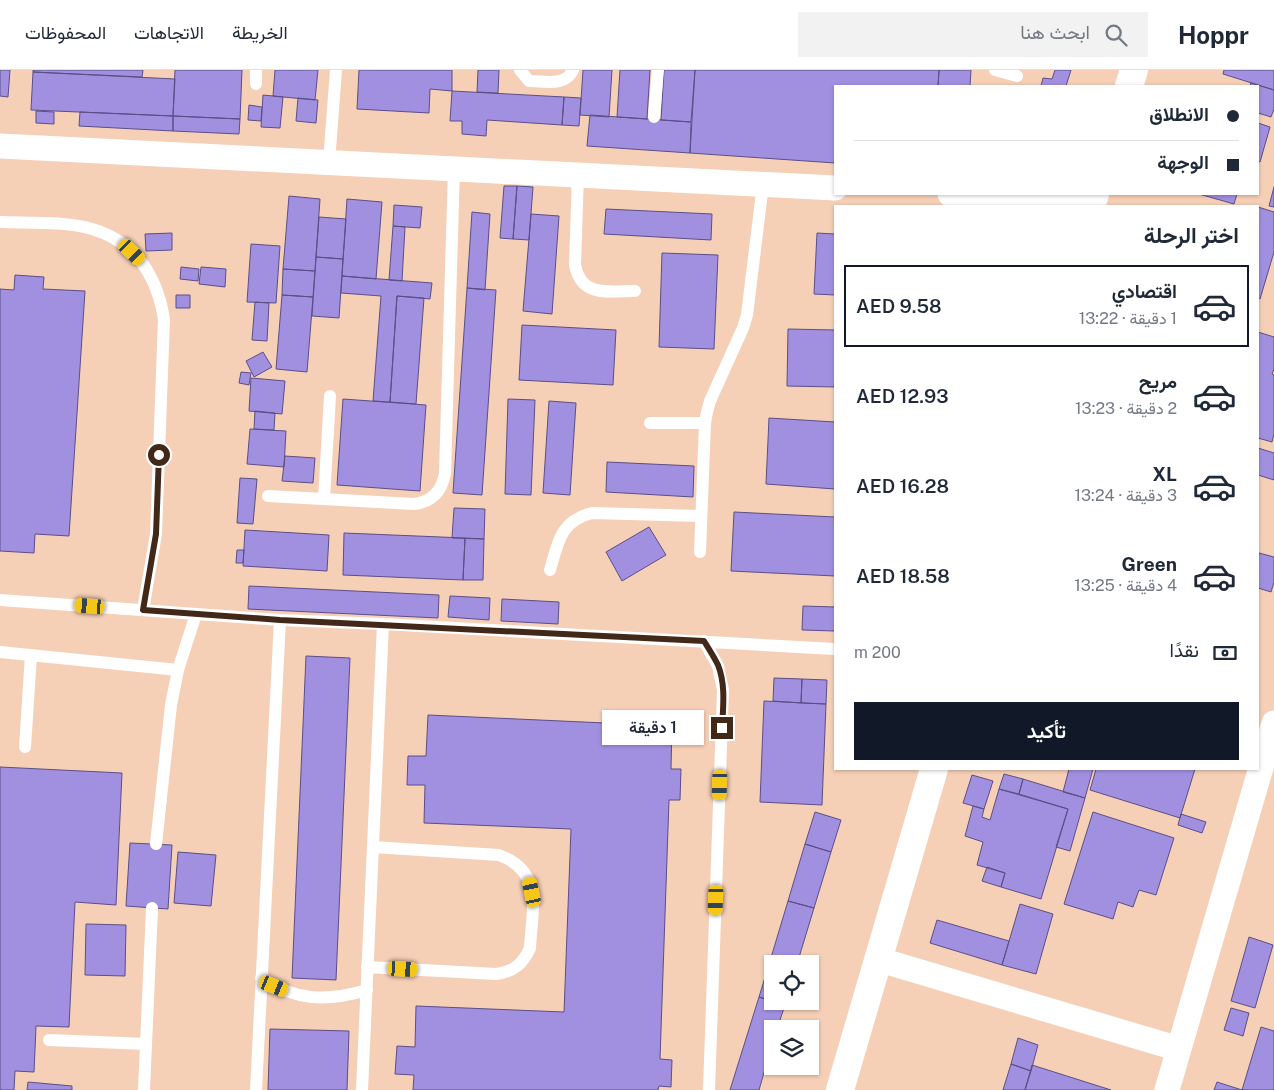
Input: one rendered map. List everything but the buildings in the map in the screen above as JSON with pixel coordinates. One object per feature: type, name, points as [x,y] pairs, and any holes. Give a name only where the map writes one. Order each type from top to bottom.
[{"type":"street","points":[[1129,85],[1134,70]]},
{"type":"street","points":[[0,146],[834,188]]},
{"type":"street","points":[[974,195],[1093,200]]},
{"type":"street","points":[[1167,1090],[1274,723]]},
{"type":"street","points":[[840,1090],[934,770]]},
{"type":"street","points":[[877,959],[1179,1050]]},
{"type":"lane","points":[[256,70],[256,84]]},
{"type":"lane","points":[[329,162],[336,70]]},
{"type":"lane","points":[[520,70],[529,81],[556,82],[567,78],[573,70]]},
{"type":"lane","points":[[654,117],[658,70]]},
{"type":"lane","points":[[995,70],[1017,78]]},
{"type":"lane","points":[[268,496],[414,504],[423,503],[439,491],[443,483],[445,464],[454,168]]},
{"type":"lane","points":[[578,174],[576,273],[586,286],[593,290],[635,291]]},
{"type":"lane","points":[[700,552],[705,423],[710,401],[743,328],[747,314],[763,184]]},
{"type":"lane","points":[[0,222],[74,226],[90,228],[106,234],[124,245],[140,260],[152,277],[161,297],[164,319],[156,534],[143,610]]},
{"type":"lane","points":[[324,499],[330,396]]},
{"type":"lane","points":[[650,423],[705,423]]},
{"type":"lane","points":[[550,570],[560,537],[573,520],[582,515],[592,513],[701,516]]},
{"type":"lane","points":[[0,600],[280,620],[834,649]]},
{"type":"lane","points":[[156,844],[171,705],[178,670],[196,614]]},
{"type":"lane","points":[[256,1090],[280,620]]},
{"type":"lane","points":[[362,1090],[383,624]]},
{"type":"lane","points":[[704,641],[718,666],[723,690],[709,1090]]},
{"type":"lane","points":[[0,652],[178,670]]},
{"type":"lane","points":[[25,746],[31,655]]},
{"type":"lane","points":[[368,967],[505,973],[520,963],[530,948],[532,911],[530,882],[525,872],[508,859],[498,855],[373,847]]},
{"type":"lane","points":[[144,1090],[152,908]]},
{"type":"lane","points":[[261,978],[288,992],[319,998],[335,998],[366,990]]},
{"type":"lane","points":[[49,1040],[146,1044]]},
{"type":"route","points":[[159,455],[156,534],[143,610],[280,620],[704,641],[718,666],[722,678],[722,728]]}]
